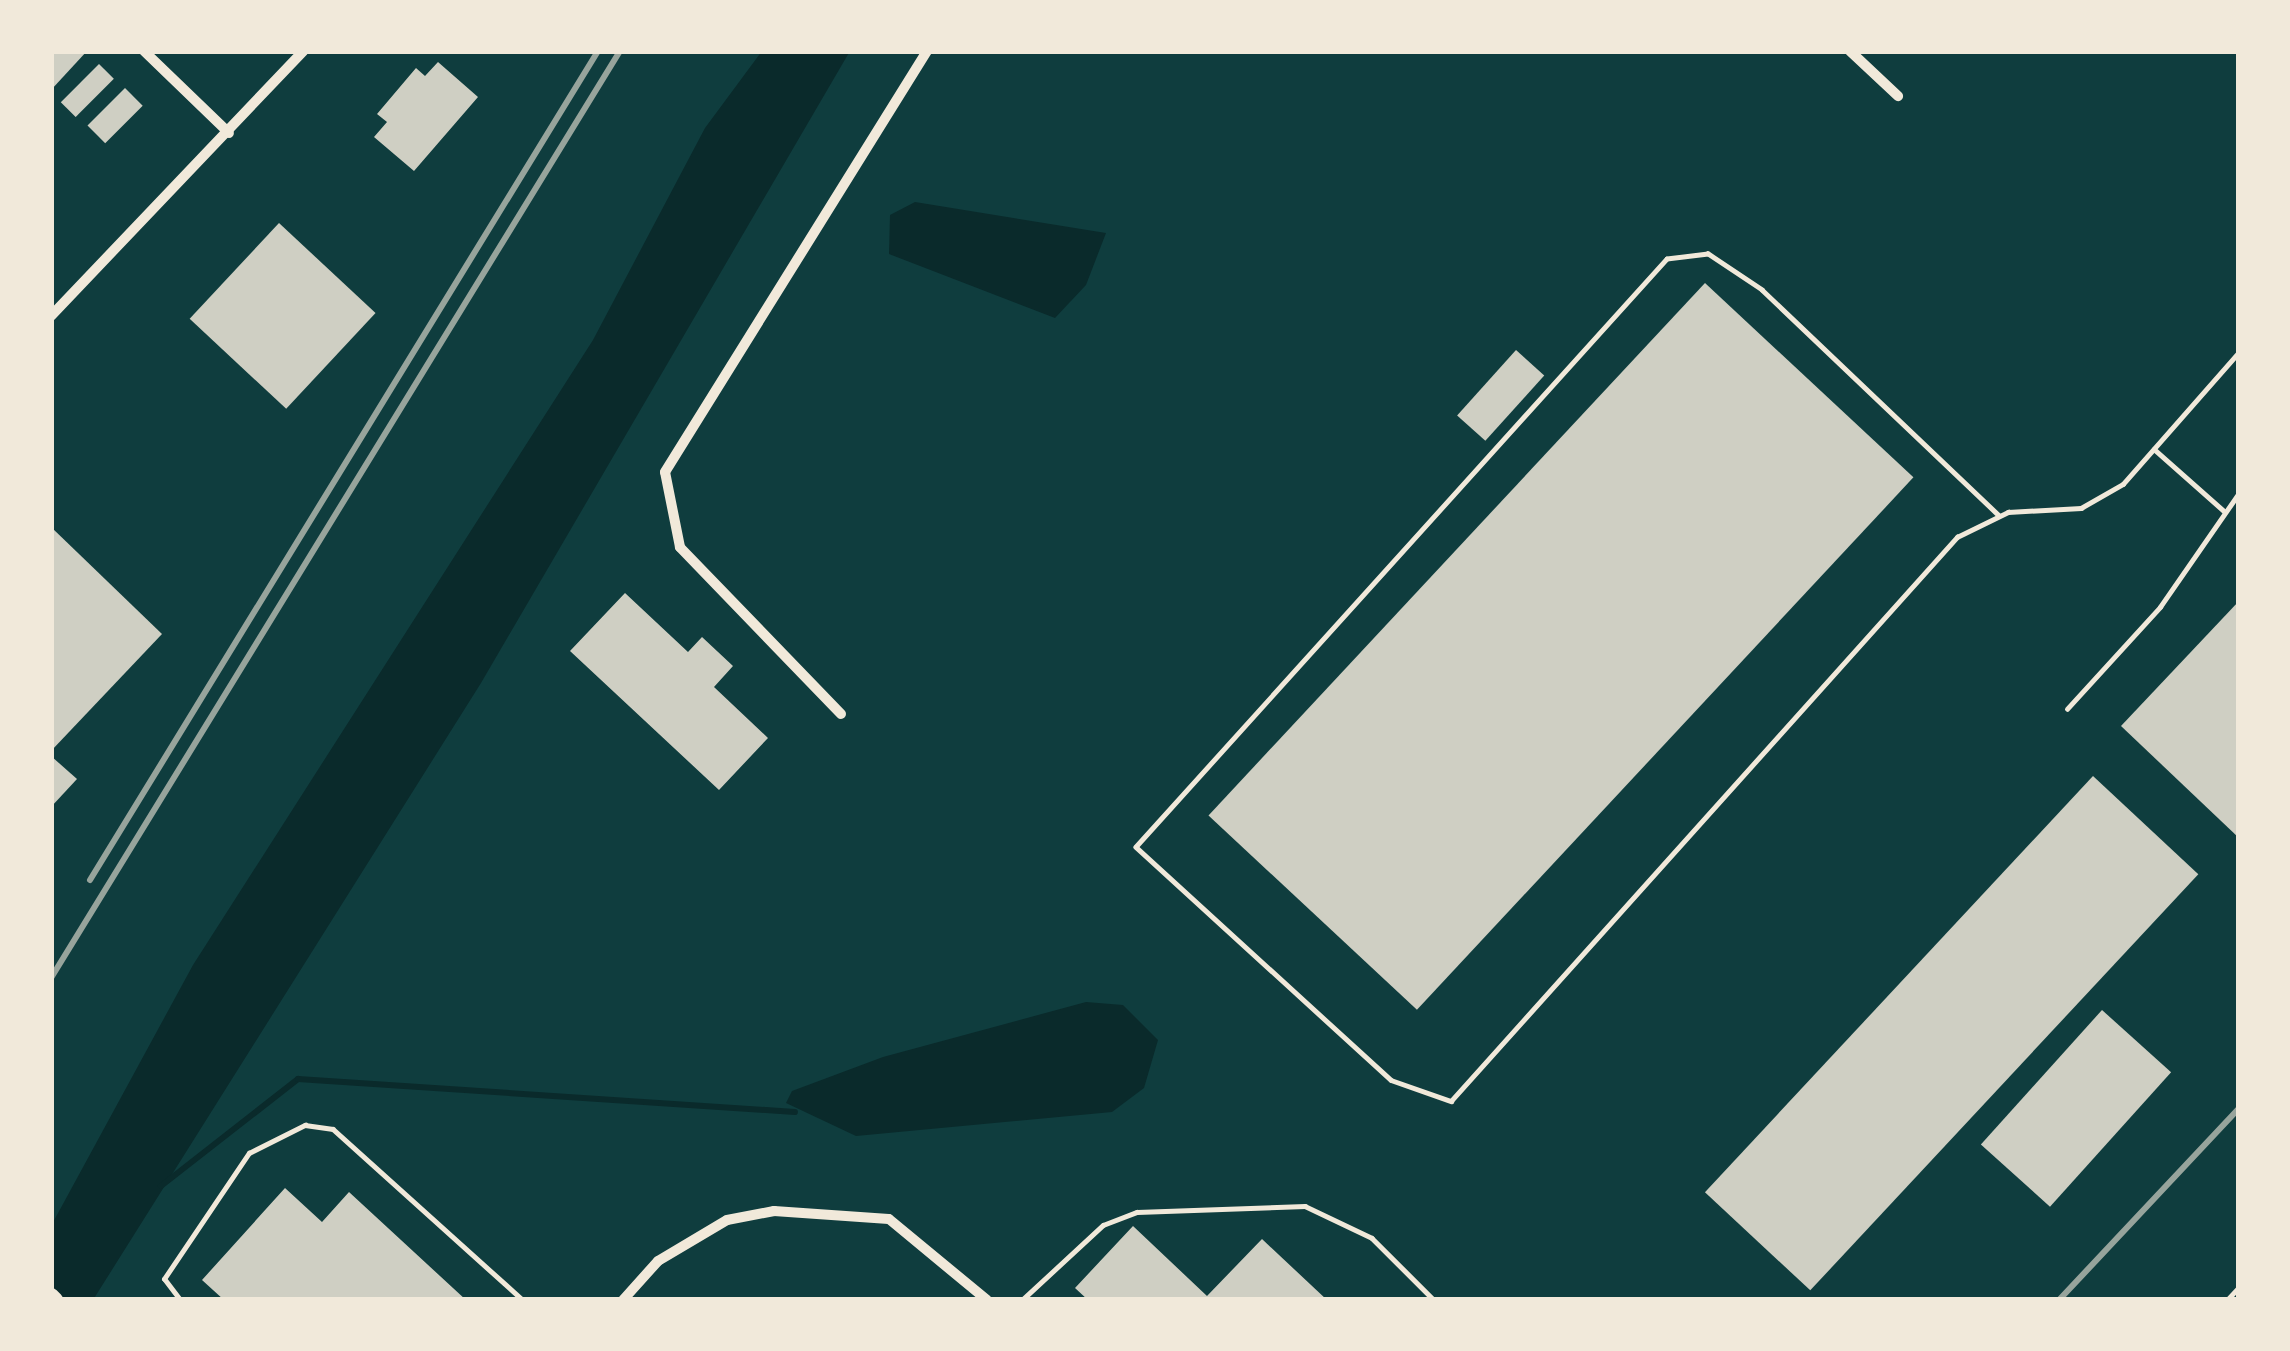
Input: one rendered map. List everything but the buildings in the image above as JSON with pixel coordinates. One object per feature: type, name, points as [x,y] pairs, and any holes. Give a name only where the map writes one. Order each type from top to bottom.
[{"type":"street","points":[[144,51],[230,133]]},
{"type":"street","points":[[51,316],[230,133],[303,51]]},
{"type":"street","points":[[841,714],[731,608],[680,548],[665,472],[927,51]]},
{"type":"street","points":[[1850,51],[1898,95]]},
{"type":"street","points":[[623,1300],[676,1250],[728,1220],[774,1210],[889,1220],[987,1300]]},
{"type":"lane","points":[[1999,516],[1762,290],[1708,254],[1667,259],[1136,847],[1391,1080],[1451,1101],[1957,537],[1999,516],[2081,508],[2154,449],[2239,352]]},
{"type":"lane","points":[[2154,449],[2224,511]]},
{"type":"lane","points":[[2067,709],[2160,608],[2239,493]]},
{"type":"lane","points":[[180,1300],[164,1279],[249,1153],[305,1125],[333,1129],[523,1300]]},
{"type":"lane","points":[[1022,1300],[1103,1226],[1137,1212],[1305,1206],[1372,1238],[1434,1300]]},
{"type":"lane","points":[[2227,1300],[2239,1287]]},
{"type":"lane","points":[[1034,1290],[1044,1300]]},
{"type":"water","points":[[762,51],[850,51],[481,683],[93,1300],[51,1300],[51,1226],[193,965],[593,340],[705,128]]},
{"type":"water","points":[[915,202],[1106,233],[1086,285],[1055,318],[889,254],[890,215]]},
{"type":"water","points":[[1086,1002],[1123,1005],[1158,1040],[1144,1088],[1112,1112],[856,1136],[786,1103],[792,1091],[883,1057]]},
{"type":"waterway","points":[[161,1186],[298,1079],[795,1112]]},
{"type":"railway","points":[[90,880],[598,51]]},
{"type":"railway","points":[[51,978],[620,51]]},
{"type":"railway","points":[[2059,1300],[2239,1108]]}]
